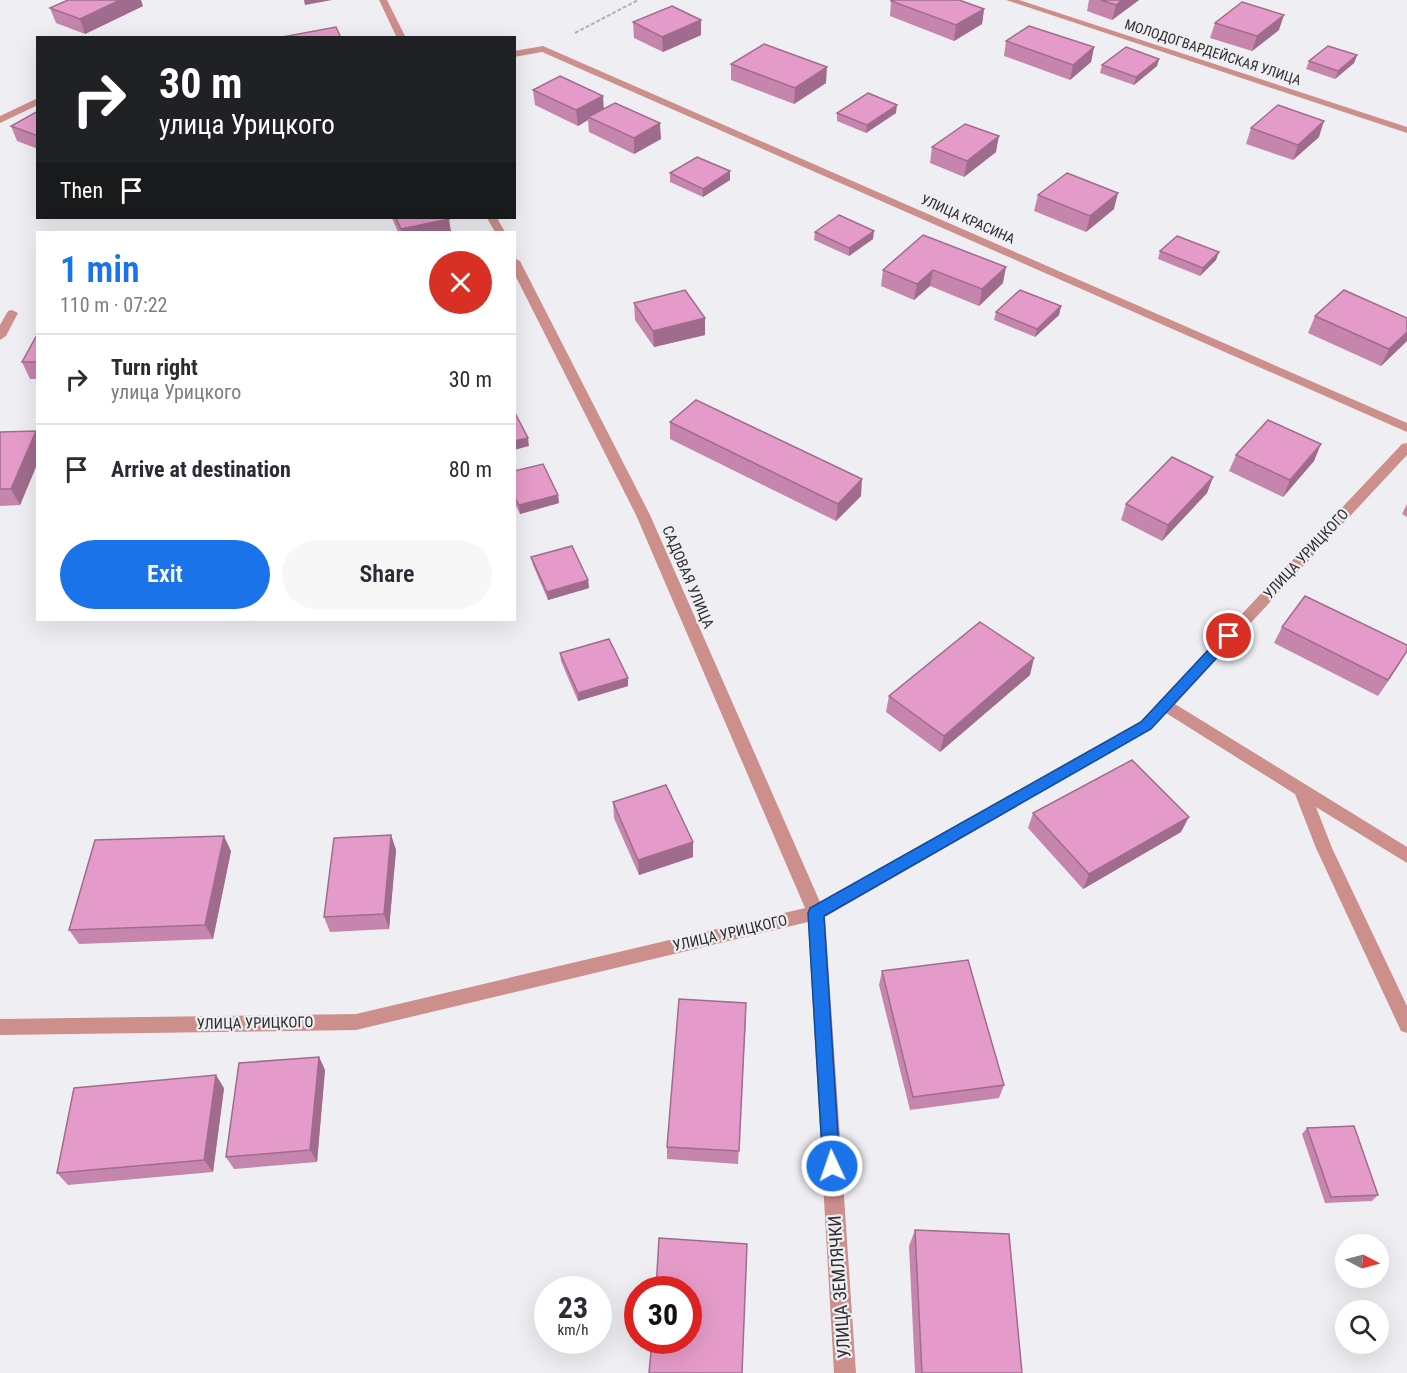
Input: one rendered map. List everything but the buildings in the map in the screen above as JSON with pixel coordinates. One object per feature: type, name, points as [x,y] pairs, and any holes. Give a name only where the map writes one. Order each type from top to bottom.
[{"type":"street","points":[[383,0],[401,36]]},
{"type":"street","name":"МОЛОДОГВАРДЕЙСКАЯ УЛИЦА","points":[[1010,0],[1407,130]]},
{"type":"street","points":[[516,54],[543,49]]},
{"type":"street","name":"УЛИЦА КРАСИНА","points":[[543,49],[1407,428]]},
{"type":"street","points":[[0,120],[36,102]]},
{"type":"street","name":"САДОВАЯ УЛИЦА","points":[[516,265],[643,514],[816,913]]},
{"type":"street","points":[[0,336],[12,313]]},
{"type":"street","name":"УЛИЦА УРИЦКОГО","points":[[0,1027],[356,1022],[816,913],[1146,725],[1407,447]]},
{"type":"street","points":[[1165,705],[1407,856]]},
{"type":"street","points":[[1301,790],[1324,848],[1407,1025]]},
{"type":"street","name":"УЛИЦА ЗЕМЛЯЧКИ","points":[[816,913],[845,1373]]},
{"type":"path","points":[[543,49],[638,0]]},
{"type":"route","points":[[832,1166],[816,913],[1146,725],[1229,636]]}]
